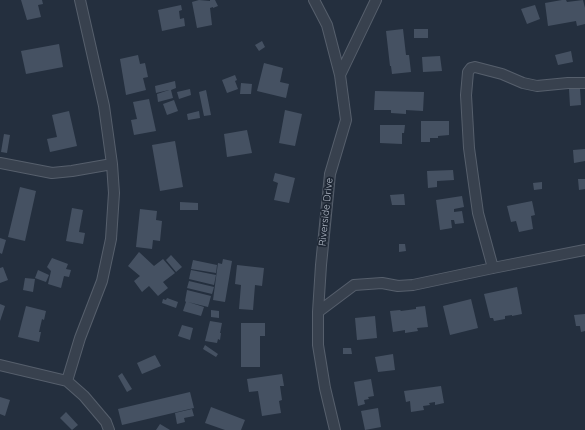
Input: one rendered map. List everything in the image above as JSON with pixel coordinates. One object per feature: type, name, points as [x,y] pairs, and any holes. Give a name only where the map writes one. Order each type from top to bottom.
[{"type":"street","points":[[67,381],[80,338],[102,281],[111,239],[114,193],[112,164],[104,106],[80,0]]},
{"type":"street","name":"Riverside Drive","points":[[314,0],[327,25],[340,75],[346,120],[330,174],[318,312],[318,344],[324,388],[336,430]]},
{"type":"street","points":[[340,75],[376,0]]},
{"type":"street","points":[[493,268],[478,213],[471,163],[466,95],[468,72],[471,68],[475,67],[502,74],[523,83],[537,86],[585,83]]},
{"type":"street","points":[[0,163],[52,173],[112,164]]},
{"type":"street","points":[[318,312],[354,285],[382,283],[398,286],[413,285],[585,250]]},
{"type":"street","points":[[0,364],[67,381],[84,396],[106,422],[109,430]]},
{"type":"building","points":[[21,0],[42,0],[43,4],[38,5],[41,17],[27,20]]},
{"type":"building","points":[[199,0],[215,0],[218,6],[210,8],[212,25],[197,28],[192,2]]},
{"type":"building","points":[[566,0],[567,2],[583,0],[585,8],[585,24],[577,26],[576,21],[548,26],[545,3]]},
{"type":"building","points":[[181,5],[182,10],[179,11],[180,19],[184,18],[185,26],[162,31],[158,10]]},
{"type":"building","points":[[535,5],[540,19],[527,24],[521,9]]},
{"type":"building","points":[[403,29],[406,55],[409,55],[411,72],[392,74],[386,31]]},
{"type":"building","points":[[414,29],[428,29],[428,38],[414,38]]},
{"type":"building","points":[[262,41],[265,47],[259,51],[255,45]]},
{"type":"building","points":[[59,44],[63,67],[26,74],[21,51]]},
{"type":"building","points":[[571,51],[573,62],[558,65],[555,55]]},
{"type":"building","points":[[138,55],[140,64],[145,63],[148,77],[143,78],[146,90],[126,95],[120,59]]},
{"type":"building","points":[[440,56],[442,71],[423,72],[422,57]]},
{"type":"building","points":[[264,63],[283,68],[280,82],[289,84],[286,98],[257,91]]},
{"type":"building","points":[[235,75],[237,80],[235,81],[238,89],[227,93],[222,80]]},
{"type":"building","points":[[175,81],[176,88],[171,90],[173,98],[158,102],[157,94],[169,90],[156,93],[155,86]]},
{"type":"building","points":[[241,83],[252,84],[251,94],[240,94]]},
{"type":"building","points":[[190,89],[191,95],[179,99],[177,92]]},
{"type":"building","points":[[569,89],[580,89],[581,105],[570,106]]},
{"type":"building","points":[[206,90],[211,115],[204,116],[199,92]]},
{"type":"building","points":[[375,91],[424,92],[423,111],[406,110],[406,114],[391,113],[391,110],[374,110]]},
{"type":"building","points":[[149,99],[156,131],[134,135],[131,120],[137,119],[133,102]]},
{"type":"building","points":[[174,100],[178,111],[167,115],[163,104]]},
{"type":"building","points":[[285,110],[302,114],[295,146],[279,143]]},
{"type":"building","points":[[69,111],[77,146],[50,152],[47,139],[57,137],[52,115]]},
{"type":"building","points":[[199,111],[200,118],[188,120],[187,114]]},
{"type":"building","points":[[421,121],[449,121],[449,135],[438,136],[438,138],[430,138],[430,142],[421,142]]},
{"type":"building","points":[[380,125],[405,125],[404,133],[402,133],[402,144],[380,143]]},
{"type":"building","points":[[247,130],[252,153],[227,157],[224,134]]},
{"type":"building","points":[[4,134],[10,135],[7,153],[1,152]]},
{"type":"building","points":[[175,141],[183,187],[160,191],[152,145]]},
{"type":"building","points":[[585,149],[585,161],[574,163],[573,150]]},
{"type":"building","points":[[453,170],[454,180],[437,181],[437,187],[428,188],[427,171]]},
{"type":"building","points":[[275,173],[295,178],[289,203],[274,200],[278,183],[273,181]]},
{"type":"building","points":[[578,179],[585,179],[585,189],[579,190]]},
{"type":"building","points":[[542,182],[542,189],[534,190],[533,183]]},
{"type":"building","points":[[20,187],[36,191],[25,241],[8,237]]},
{"type":"building","points":[[404,194],[405,205],[392,205],[390,195]]},
{"type":"building","points":[[462,196],[464,207],[454,209],[454,212],[462,211],[464,223],[455,224],[454,220],[451,220],[452,228],[440,230],[436,200]]},
{"type":"building","points":[[532,201],[535,215],[531,216],[533,229],[519,232],[516,221],[511,222],[507,206]]},
{"type":"building","points":[[180,202],[198,203],[198,210],[180,210]]},
{"type":"building","points":[[72,208],[83,210],[79,232],[85,233],[83,244],[66,241]]},
{"type":"building","points":[[140,209],[157,211],[156,220],[162,221],[160,241],[153,240],[152,249],[136,247]]},
{"type":"building","points":[[0,238],[6,240],[2,254],[0,253]]},
{"type":"building","points":[[399,244],[405,244],[406,251],[399,252]]},
{"type":"building","points":[[139,252],[154,266],[163,259],[175,273],[163,282],[168,288],[158,296],[149,286],[142,292],[134,281],[140,276],[128,266]]},
{"type":"building","points":[[171,255],[182,267],[176,272],[166,260]]},
{"type":"building","points":[[52,258],[68,264],[66,269],[71,270],[69,277],[64,276],[61,288],[48,284],[51,271],[47,267]]},
{"type":"building","points":[[223,259],[232,261],[225,302],[213,300],[218,263],[222,264]]},
{"type":"building","points":[[193,260],[217,265],[216,273],[191,269]]},
{"type":"building","points":[[237,265],[264,268],[262,286],[255,285],[253,310],[239,309],[241,285],[235,284]]},
{"type":"building","points":[[3,267],[8,280],[0,283],[0,268]]},
{"type":"building","points":[[38,270],[49,275],[46,282],[35,278]]},
{"type":"building","points":[[191,270],[216,275],[214,285],[189,279]]},
{"type":"building","points":[[25,278],[35,279],[33,292],[23,290]]},
{"type":"building","points":[[189,281],[214,287],[212,294],[187,288]]},
{"type":"building","points":[[517,287],[522,314],[505,316],[505,319],[494,321],[493,318],[490,318],[484,294]]},
{"type":"building","points":[[187,290],[211,296],[208,307],[188,302],[204,307],[201,316],[183,311],[186,302]]},
{"type":"building","points":[[167,298],[178,302],[176,308],[162,303],[163,299],[166,300]]},
{"type":"building","points":[[471,299],[478,328],[450,335],[443,306]]},
{"type":"building","points":[[0,304],[5,306],[0,321]]},
{"type":"building","points":[[26,306],[46,311],[44,320],[42,319],[39,332],[41,332],[39,342],[18,337]]},
{"type":"building","points":[[425,306],[428,327],[417,328],[418,331],[405,333],[405,330],[393,332],[390,311],[416,309],[416,307]]},
{"type":"building","points":[[211,310],[219,311],[219,318],[211,317]]},
{"type":"building","points":[[585,314],[585,331],[581,332],[580,326],[576,326],[574,315]]},
{"type":"building","points":[[375,316],[377,338],[357,340],[355,318]]},
{"type":"building","points":[[210,321],[222,323],[220,340],[218,339],[217,343],[205,341]]},
{"type":"building","points":[[241,323],[265,323],[265,336],[260,336],[260,367],[241,367]]},
{"type":"building","points":[[182,325],[193,328],[190,340],[178,336]]},
{"type":"building","points":[[205,345],[218,354],[216,357],[203,349]]},
{"type":"building","points":[[343,348],[351,348],[352,354],[343,354]]},
{"type":"building","points":[[393,354],[395,370],[378,372],[375,357]]},
{"type":"building","points":[[155,355],[161,366],[142,374],[137,363]]},
{"type":"building","points":[[122,373],[132,389],[127,392],[118,376]]},
{"type":"building","points":[[282,374],[284,386],[280,386],[282,400],[279,401],[281,413],[262,416],[258,391],[249,392],[247,379]]},
{"type":"building","points":[[371,379],[374,396],[368,397],[369,399],[364,400],[365,404],[358,406],[354,382]]},
{"type":"building","points":[[441,386],[444,403],[435,405],[435,402],[429,403],[430,405],[423,406],[424,410],[411,412],[410,401],[406,402],[404,391]]},
{"type":"building","points":[[190,392],[194,408],[122,425],[118,409]]},
{"type":"building","points":[[0,397],[10,400],[5,416],[0,414]]},
{"type":"building","points":[[211,407],[245,420],[241,430],[225,430],[205,423]]},
{"type":"building","points":[[378,408],[381,427],[365,430],[361,411]]},
{"type":"building","points":[[192,409],[194,416],[184,418],[185,422],[177,424],[175,413]]},
{"type":"building","points":[[66,412],[78,425],[72,430],[60,418]]},
{"type":"building","points":[[160,424],[170,430],[156,430]]}]
